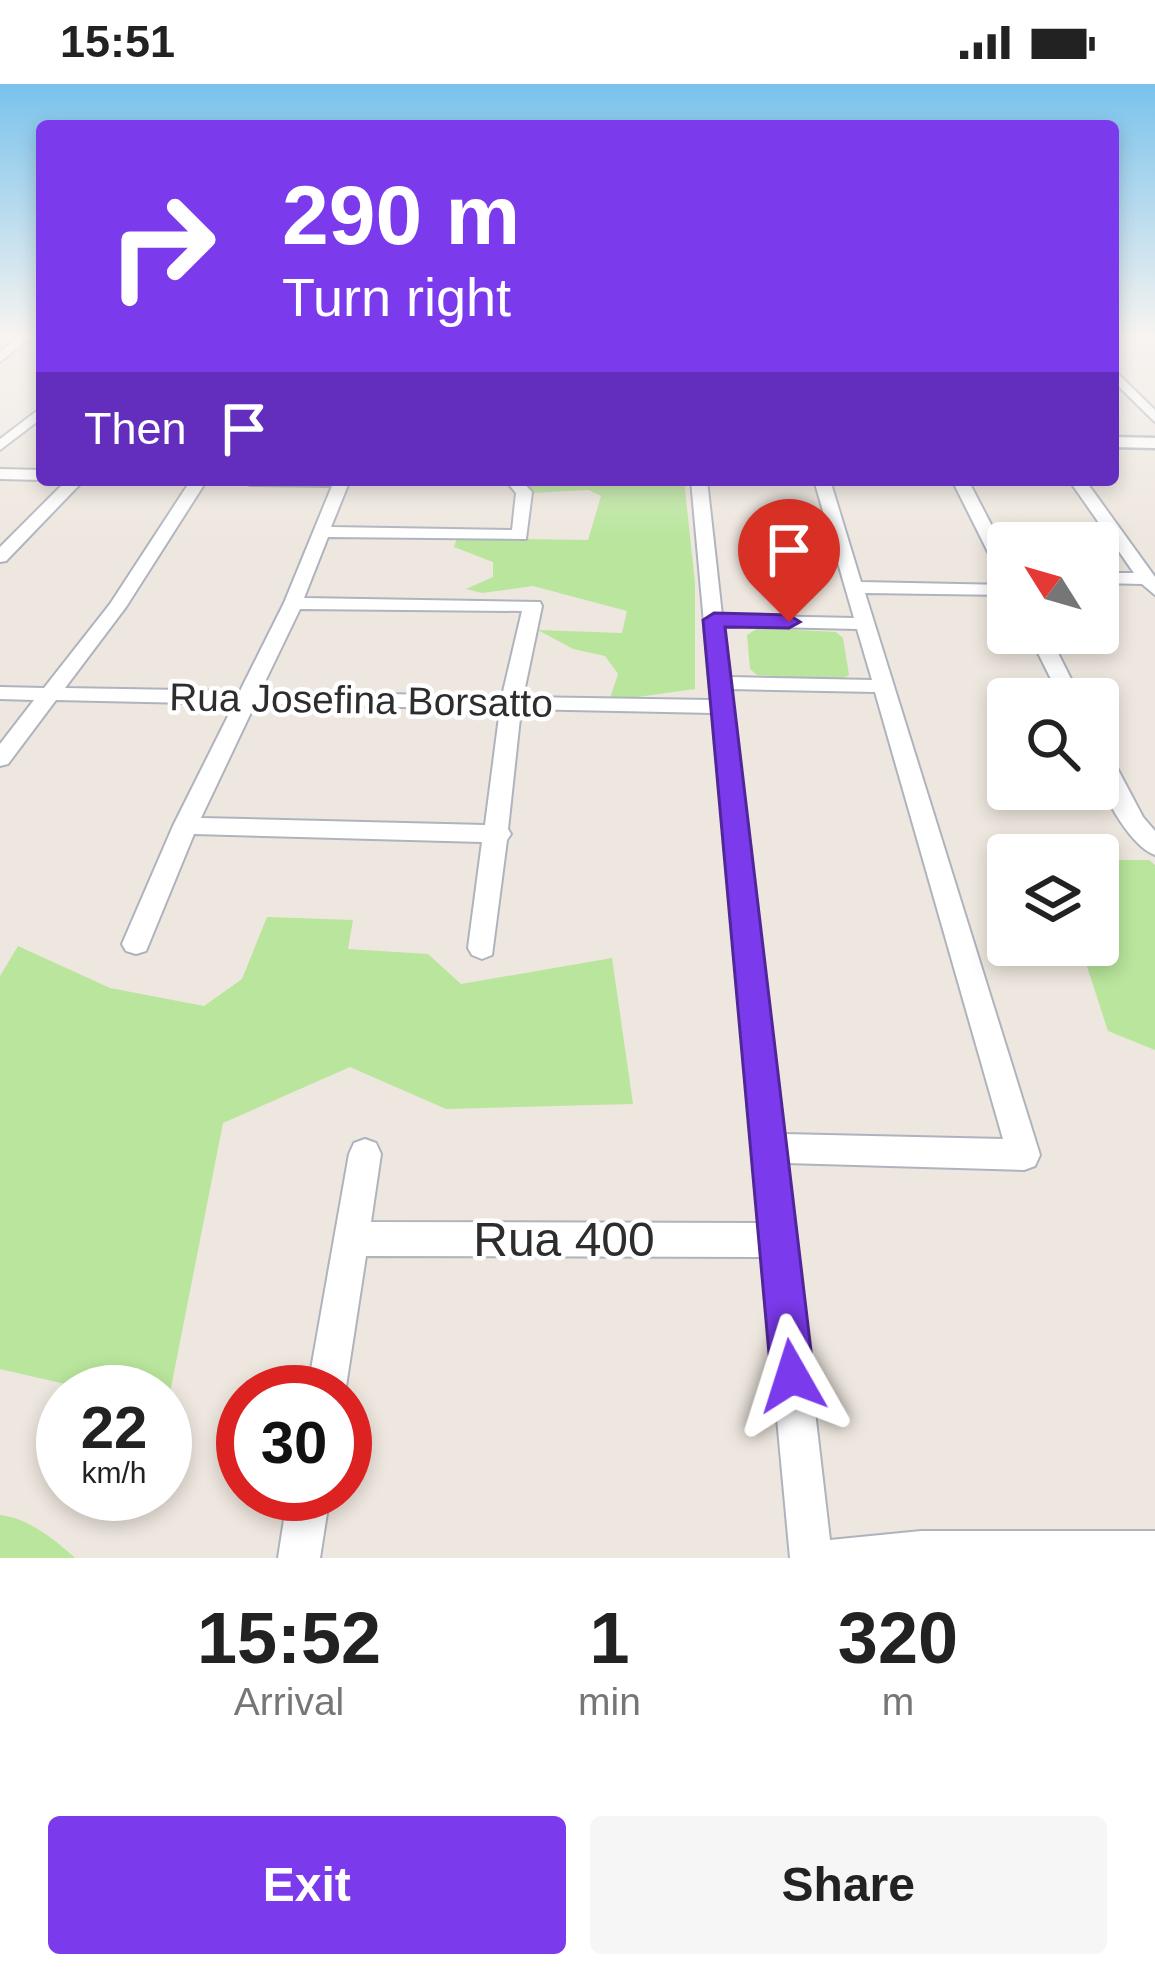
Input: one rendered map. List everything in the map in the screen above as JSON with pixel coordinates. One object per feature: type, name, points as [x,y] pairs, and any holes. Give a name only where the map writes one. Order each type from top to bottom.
[{"type":"street","points":[[0,446],[36,416]]},
{"type":"street","points":[[1119,442],[1155,443]]},
{"type":"street","points":[[0,475],[36,475]]},
{"type":"street","points":[[0,557],[70,486]]},
{"type":"street","points":[[0,759],[117,607],[195,486]]},
{"type":"street","points":[[136,944],[185,826],[292,603],[340,486]]},
{"type":"street","points":[[321,532],[520,535],[524,491],[519,486]]},
{"type":"street","points":[[700,486],[811,1558]]},
{"type":"street","points":[[769,1148],[1024,1155],[824,486]]},
{"type":"street","points":[[963,486],[987,533]]},
{"type":"street","points":[[1081,486],[1151,584]]},
{"type":"street","points":[[1119,580],[1151,584]]},
{"type":"street","points":[[854,587],[987,590]]},
{"type":"street","points":[[292,603],[533,606],[511,704],[482,949]]},
{"type":"street","points":[[714,620],[865,624]]},
{"type":"street","name":"Rua Josefina Borsatto","points":[[0,693],[511,704],[884,686]]},
{"type":"street","points":[[1119,794],[1133,822],[1155,846]]},
{"type":"street","points":[[185,826],[499,834]]},
{"type":"street","points":[[330,1365],[365,1154]]},
{"type":"street","name":"Rua 400","points":[[350,1239],[778,1240]]},
{"type":"street","points":[[299,1558],[305,1521]]},
{"type":"street","points":[[838,1558],[921,1552],[1155,1552]]},
{"type":"green space","points":[[528,486],[685,486],[695,583],[695,689],[609,701],[618,674],[605,656],[573,649],[538,630],[622,633],[627,611],[533,586],[482,593],[466,589],[493,577],[493,562],[454,547],[457,538],[588,540],[601,496],[589,490],[532,493]]},
{"type":"green space","points":[[758,628],[836,632],[843,638],[849,675],[840,680],[757,675],[750,669],[747,635]]},
{"type":"green space","points":[[1119,860],[1149,860],[1155,865],[1155,1050],[1108,1031],[1087,966],[1119,966]]},
{"type":"green space","points":[[267,917],[353,920],[348,949],[428,954],[461,984],[612,958],[633,1104],[446,1109],[350,1067],[223,1123],[175,1365],[36,1365],[36,1377],[0,1369],[0,976],[18,946],[110,988],[204,1006],[242,979]]},
{"type":"green space","points":[[0,1515],[30,1525],[75,1558],[0,1558]]},
{"type":"route","points":[[789,622],[714,620],[792,1376]]}]
